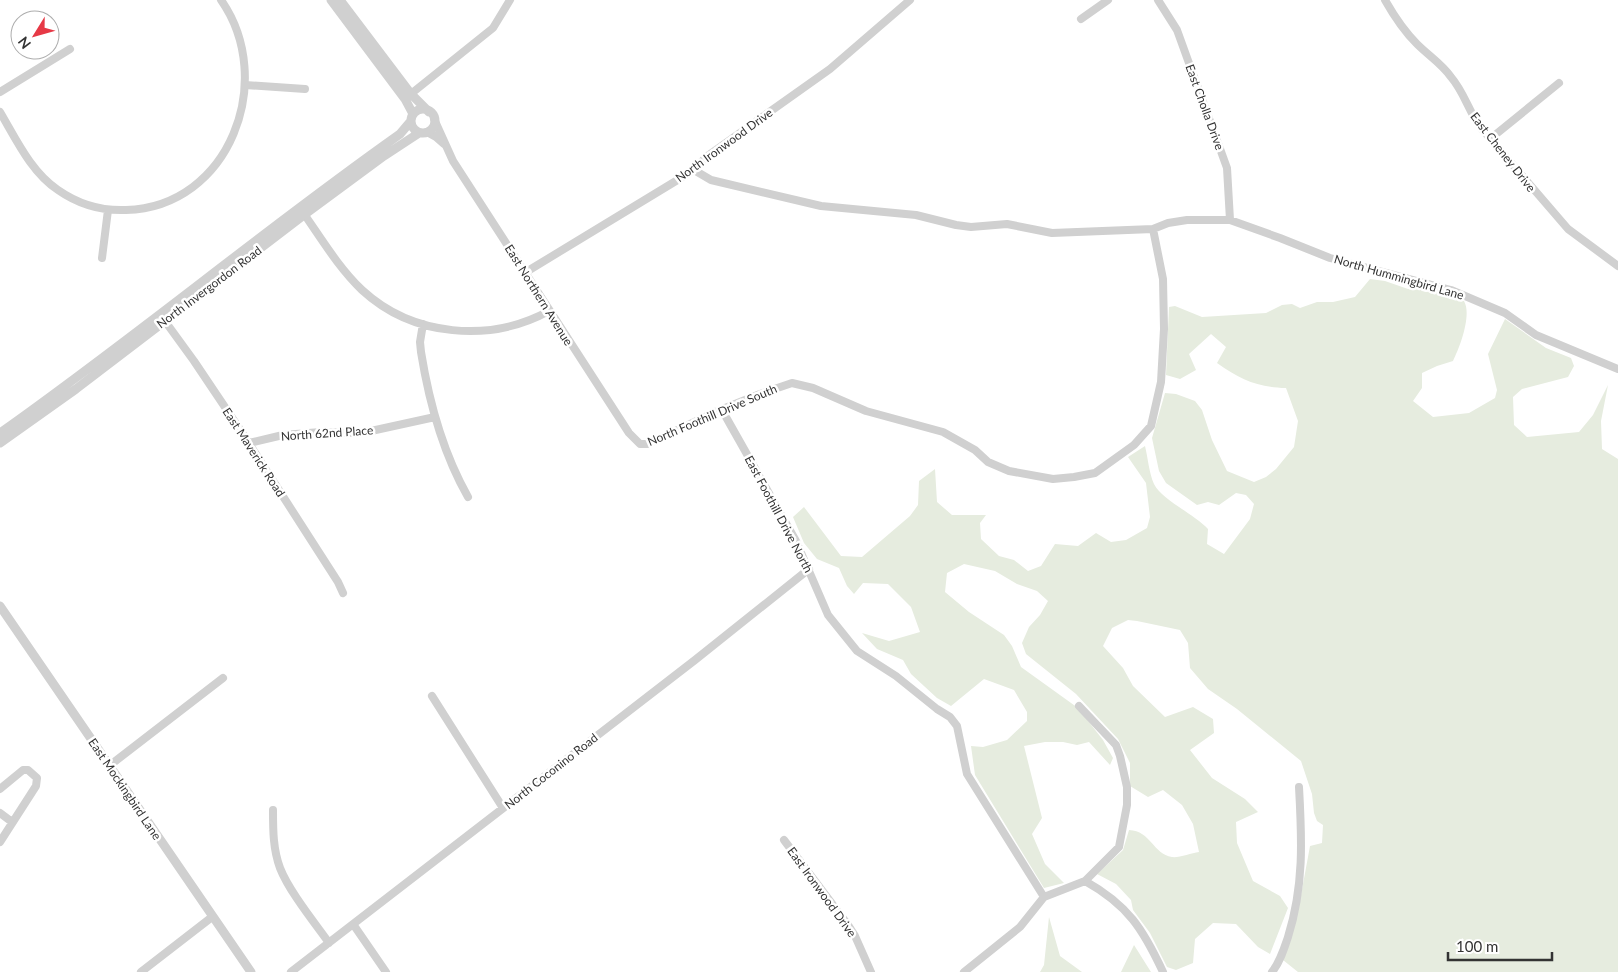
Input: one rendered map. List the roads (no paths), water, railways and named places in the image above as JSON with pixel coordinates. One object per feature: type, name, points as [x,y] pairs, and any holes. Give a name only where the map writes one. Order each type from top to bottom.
[{"type":"street","points":[[0,112],[34,167],[58,190],[78,201],[108,210],[132,210],[158,204],[186,191],[212,168],[233,137],[239,121],[245,85],[244,51],[235,23],[221,0]]},
{"type":"street","points":[[331,0],[408,96],[432,115]]},
{"type":"street","points":[[340,0],[408,96],[413,128],[423,132]]},
{"type":"street","points":[[408,96],[493,28],[510,0]]},
{"type":"street","name":"North Ironwood Drive","points":[[526,272],[694,170],[706,157],[830,69],[910,0]]},
{"type":"street","points":[[1082,19],[1108,0]]},
{"type":"street","name":"East Cholla Drive","points":[[1158,0],[1177,30],[1227,168],[1230,220]]},
{"type":"street","name":"East Cheney Drive","points":[[1385,0],[1395,18],[1417,44],[1439,63],[1452,78],[1473,116],[1490,139],[1568,229],[1618,266]]},
{"type":"street","points":[[0,92],[70,49]]},
{"type":"street","points":[[1490,139],[1559,83]]},
{"type":"street","points":[[245,85],[305,89]]},
{"type":"street","points":[[412,117],[423,109],[432,115]]},
{"type":"street","name":"North Invergordon Road","points":[[302,212],[384,156],[433,127],[432,115]]},
{"type":"street","name":"East Northern Avenue","points":[[432,115],[453,161],[636,442]]},
{"type":"street","name":"North Invergordon Road","points":[[0,433],[162,318],[302,212],[400,134],[412,117]]},
{"type":"street","name":"East Northern Avenue","points":[[423,132],[436,137],[446,146]]},
{"type":"street","points":[[694,170],[711,180],[821,206],[916,215],[971,227],[1007,224],[1052,233],[1153,230]]},
{"type":"street","points":[[102,258],[108,210]]},
{"type":"street","points":[[302,212],[345,272],[363,291],[401,316],[423,324],[449,330],[479,332],[519,324],[550,311]]},
{"type":"street","name":"North Hummingbird Lane","points":[[1153,230],[1168,223],[1187,220],[1230,220],[1330,258],[1451,290],[1505,313],[1536,335],[1618,369]]},
{"type":"street","name":"North Foothill Drive South","points":[[636,442],[648,444],[722,410],[792,383],[813,388],[866,411],[943,432],[975,450],[988,462],[1009,471],[1053,479],[1095,473],[1134,445],[1151,426],[1161,382],[1164,330],[1164,279],[1153,230]]},
{"type":"street","name":"North Invergordon Road","points":[[0,443],[76,389],[162,318]]},
{"type":"street","name":"East Maverick Road","points":[[162,318],[194,361],[249,443],[338,582],[343,594]]},
{"type":"street","points":[[423,324],[420,342],[421,352],[434,417],[461,485],[468,497]]},
{"type":"street","name":"East Foothill Drive North","points":[[722,410],[796,541],[828,615],[857,651],[896,676],[950,717],[957,726],[968,774],[1044,897]]},
{"type":"street","name":"North 62nd Place","points":[[249,443],[283,435],[321,432],[371,432],[434,417]]},
{"type":"street","name":"North Coconino Road","points":[[291,972],[688,665],[809,568]]},
{"type":"street","name":"East Mockingbird Lane","points":[[0,606],[250,972]]},
{"type":"street","points":[[110,766],[222,678]]},
{"type":"street","points":[[432,696],[504,808]]},
{"type":"street","points":[[964,972],[1020,927],[1044,897],[1085,882],[1119,847],[1127,805],[1127,787],[1122,763],[1116,745],[1079,706]]},
{"type":"street","points":[[0,789],[23,770],[28,770],[37,778],[36,786],[0,842]]},
{"type":"street","points":[[1272,972],[1282,953],[1294,917],[1300,882],[1302,826],[1298,787]]},
{"type":"street","points":[[273,810],[273,837],[280,868],[287,882],[329,943]]},
{"type":"street","points":[[0,813],[12,822]]},
{"type":"street","name":"East Ironwood Drive","points":[[784,840],[850,929],[871,972]]},
{"type":"street","points":[[1085,882],[1110,896],[1127,912],[1151,948],[1162,972]]},
{"type":"street","points":[[141,972],[212,917]]},
{"type":"street","points":[[353,924],[386,972]]}]
